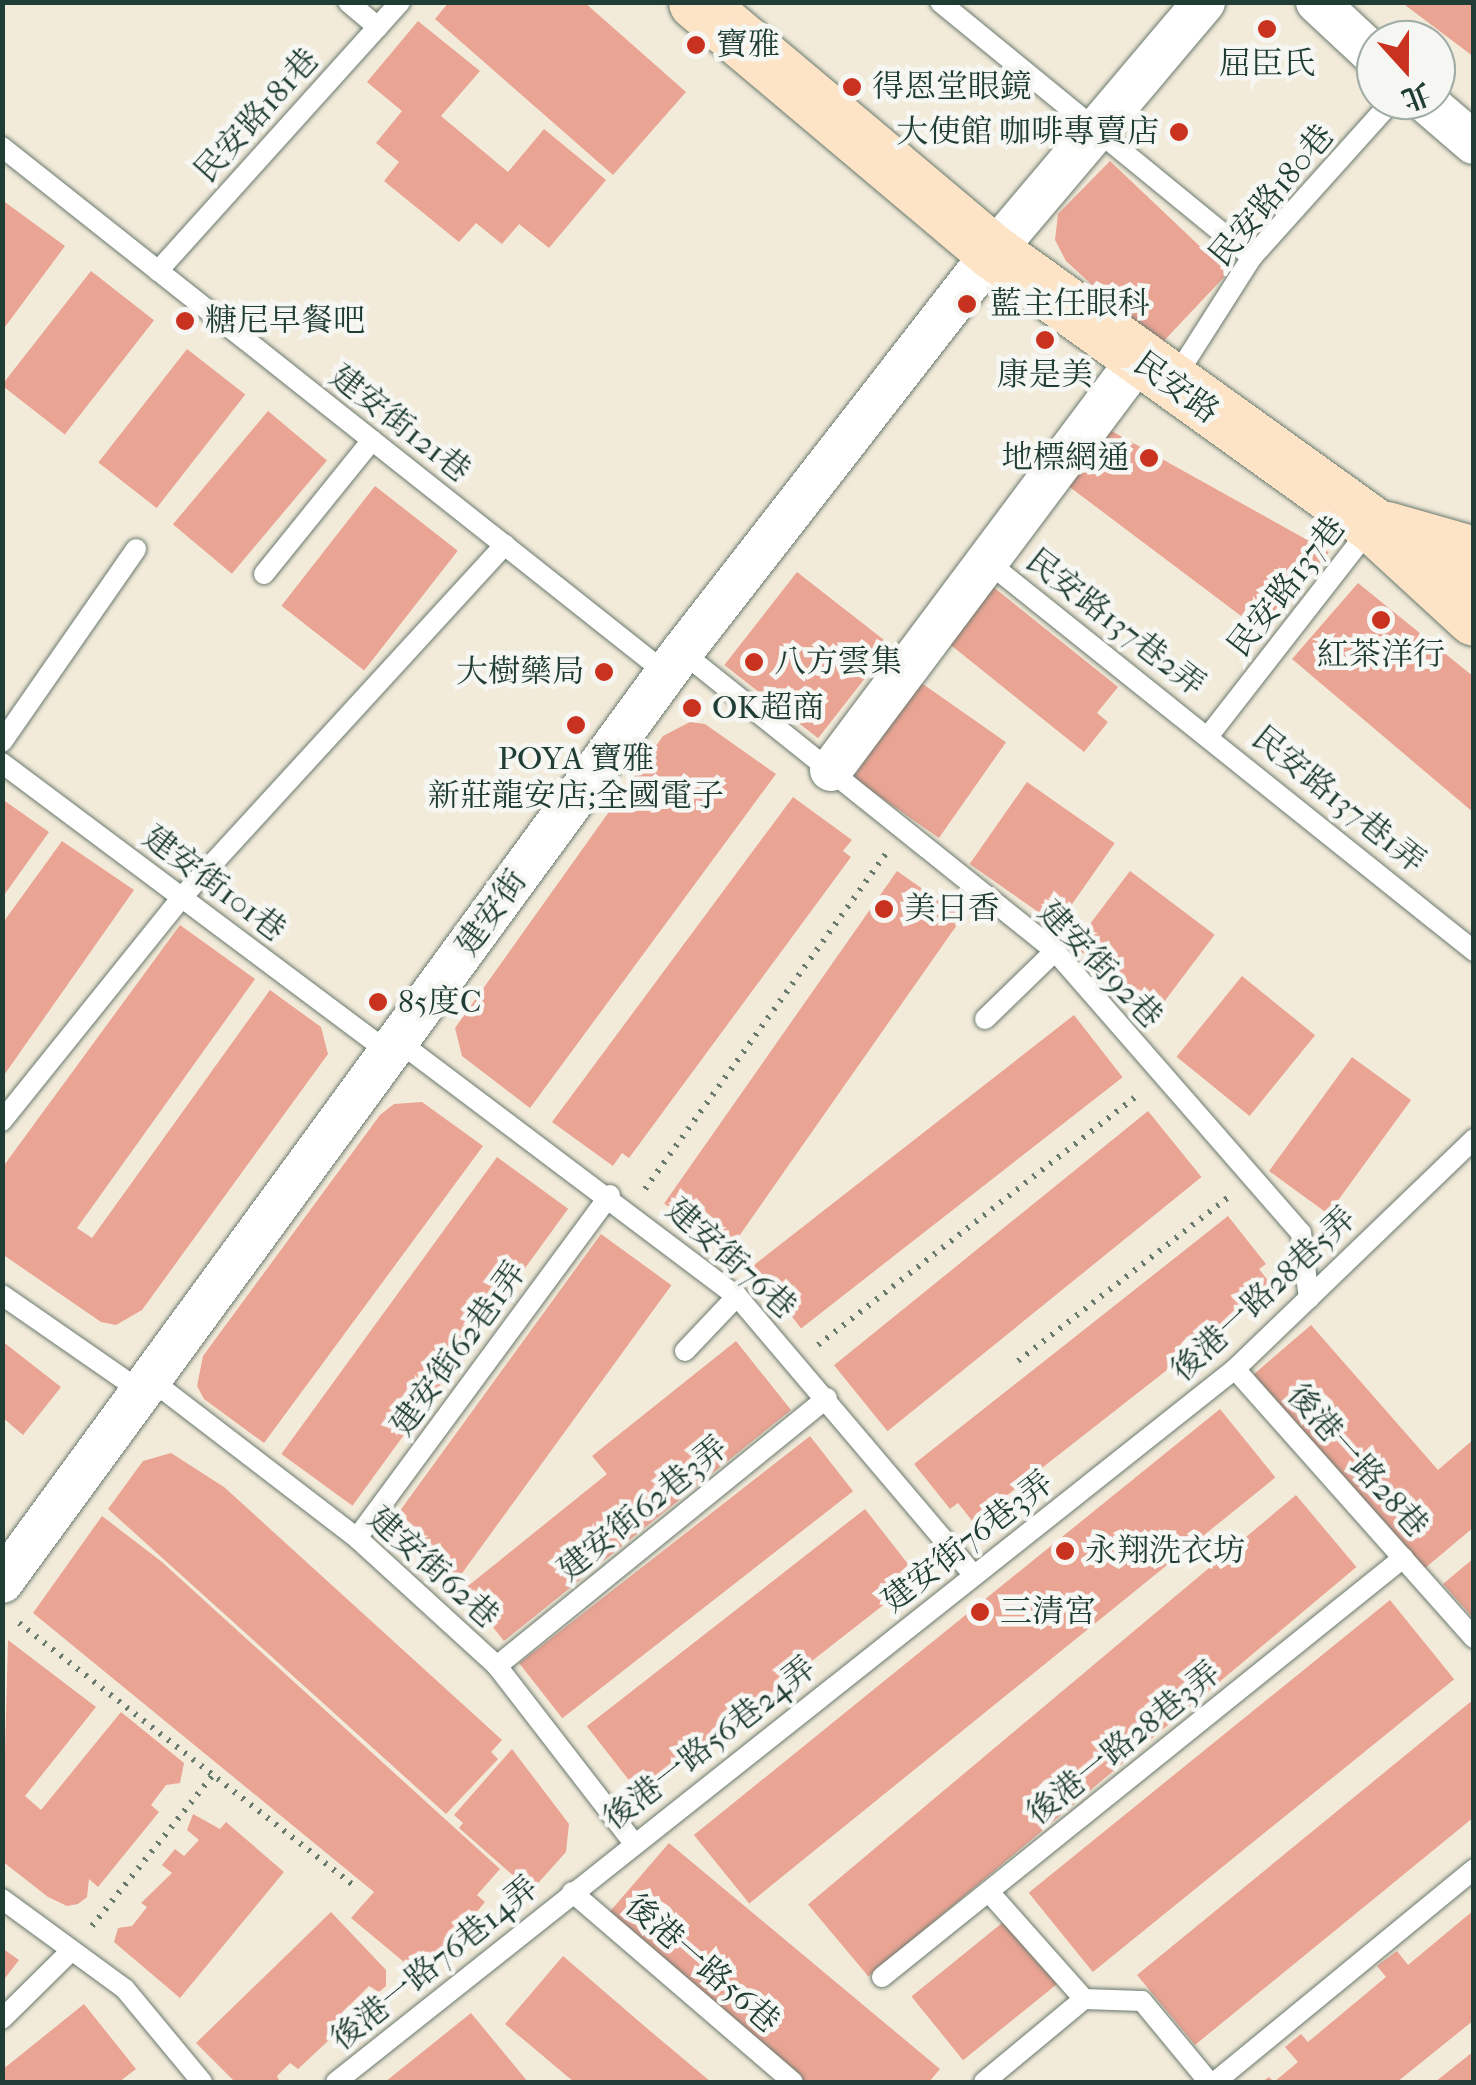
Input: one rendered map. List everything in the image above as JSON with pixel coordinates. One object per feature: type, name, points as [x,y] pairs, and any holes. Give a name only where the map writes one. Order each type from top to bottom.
[{"type":"street","name":"民安路","points":[[696,2],[993,252],[1154,373],[1373,525],[1474,618]]},
{"type":"street","name":"建安街","points":[[2,1582],[674,662],[993,252],[1095,126],[1204,2]]},
{"type":"street","points":[[1318,2],[1356,38]]},
{"type":"street","points":[[1447,120],[1474,143]]},
{"type":"street","points":[[831,770],[984,559],[1154,373]]},
{"type":"street","points":[[1373,525],[1474,554]]},
{"type":"lane","points":[[348,2],[378,27]]},
{"type":"lane","name":"民安路181巷","points":[[158,270],[400,2]]},
{"type":"lane","points":[[940,2],[1252,257]]},
{"type":"lane","name":"民安路180巷","points":[[1154,373],[1375,120]]},
{"type":"lane","name":"建安街121巷","points":[[2,147],[505,545],[674,662]]},
{"type":"lane","points":[[264,574],[372,440]]},
{"type":"lane","name":"民安路137巷","points":[[1210,734],[1373,525]]},
{"type":"lane","points":[[2,1121],[182,898],[505,545]]},
{"type":"lane","points":[[2,742],[136,549]]},
{"type":"lane","name":"民安路137巷2弄","points":[[984,559],[1210,734]]},
{"type":"lane","name":"建安街92巷","points":[[674,662],[831,770],[1055,951],[1301,1233],[1309,1299]]},
{"type":"lane","name":"民安路137巷1弄","points":[[1210,734],[1474,951]]},
{"type":"lane","name":"建安街101巷","points":[[2,763],[182,898],[394,1047]]},
{"type":"lane","points":[[985,1019],[1055,951]]},
{"type":"lane","name":"建安街76巷","points":[[394,1047],[610,1195],[737,1296],[974,1575]]},
{"type":"lane","name":"後港一路28巷5弄","points":[[1088,1487],[1235,1369],[1474,1138]]},
{"type":"lane","name":"建安街62巷1弄","points":[[357,1538],[610,1195]]},
{"type":"lane","name":"建安街62巷","points":[[2,1294],[146,1386],[357,1538],[497,1666],[633,1842]]},
{"type":"lane","points":[[684,1351],[737,1296]]},
{"type":"lane","name":"後港一路28巷","points":[[1235,1369],[1474,1638]]},
{"type":"lane","name":"建安街62巷3弄","points":[[497,1666],[826,1398]]},
{"type":"lane","name":"建安街76巷3弄","points":[[884,1645],[1088,1487]]},
{"type":"lane","name":"後港一路28巷3弄","points":[[882,1977],[1403,1558]]},
{"type":"lane","name":"後港一路56巷24弄","points":[[572,1892],[884,1645]]},
{"type":"lane","points":[[984,2082],[1084,1998],[1142,2000],[1212,2082],[1474,1869]]},
{"type":"lane","name":"後港一路76巷14弄","points":[[336,2082],[572,1892]]},
{"type":"lane","name":"後港一路56巷","points":[[572,1892],[793,2082]]},
{"type":"lane","points":[[989,1892],[1084,1998]]},
{"type":"lane","points":[[2,1899],[125,1989],[202,2082]]},
{"type":"lane","points":[[2,2019],[72,1950]]},
{"type":"path","points":[[630,1210],[904,829]]},
{"type":"path","points":[[796,1362],[1164,1075]]},
{"type":"path","points":[[1018,1361],[1253,1178]]},
{"type":"path","points":[[2,1610],[356,1888]]},
{"type":"path","points":[[72,1950],[213,1775]]},
{"type":"building","points":[[449,2],[584,2],[686,92],[613,175],[435,19]]},
{"type":"building","points":[[1401,2],[1474,2],[1474,57],[1456,43],[1456,20],[1425,20]]},
{"type":"building","points":[[418,21],[480,71],[441,116],[508,172],[544,129],[606,180],[549,248],[519,224],[502,244],[476,223],[459,242],[384,181],[399,162],[376,143],[402,111],[367,82]]},
{"type":"building","points":[[1110,161],[1228,273],[1159,346],[1066,261],[1055,240],[1058,214]]},
{"type":"building","points":[[2,200],[65,246],[2,331]]},
{"type":"building","points":[[91,271],[154,320],[65,435],[2,385]]},
{"type":"building","points":[[187,349],[245,395],[157,508],[98,462]]},
{"type":"building","points":[[268,411],[327,460],[232,574],[173,524]]},
{"type":"building","points":[[1108,429],[1329,552],[1265,634],[1063,482]]},
{"type":"building","points":[[375,486],[458,551],[364,670],[281,606]]},
{"type":"building","points":[[797,572],[891,645],[818,738],[724,665]]},
{"type":"building","points":[[982,578],[1118,687],[1097,713],[1108,722],[1084,752],[937,634]]},
{"type":"building","points":[[1358,583],[1474,677],[1474,813],[1292,659]]},
{"type":"building","points":[[920,682],[1006,742],[939,838],[853,778]]},
{"type":"building","points":[[690,722],[705,724],[776,774],[530,1108],[462,1056],[455,1028],[663,736]]},
{"type":"building","points":[[1027,782],[1115,843],[1057,925],[970,864]]},
{"type":"building","points":[[793,797],[852,840],[843,851],[851,857],[629,1158],[622,1153],[613,1166],[552,1122]]},
{"type":"building","points":[[2,799],[49,832],[2,898]]},
{"type":"building","points":[[62,841],[134,890],[2,1078],[2,924]]},
{"type":"building","points":[[897,871],[963,917],[730,1249],[664,1204]]},
{"type":"building","points":[[1130,871],[1215,935],[1158,1010],[1073,946]]},
{"type":"building","points":[[180,925],[255,979],[77,1228],[92,1238],[270,990],[321,1027],[328,1054],[142,1310],[116,1325],[101,1322],[2,1254],[2,1168]]},
{"type":"building","points":[[1242,976],[1315,1035],[1250,1116],[1177,1057]]},
{"type":"building","points":[[1074,1015],[1123,1077],[801,1328],[752,1266]]},
{"type":"building","points":[[1352,1057],[1411,1100],[1328,1214],[1269,1171]]},
{"type":"building","points":[[422,1102],[483,1146],[264,1443],[204,1399],[197,1386],[203,1356],[380,1115],[394,1104]]},
{"type":"building","points":[[1148,1111],[1201,1177],[888,1431],[834,1365]]},
{"type":"building","points":[[497,1157],[568,1209],[352,1506],[281,1454]]},
{"type":"building","points":[[1228,1216],[1266,1264],[1259,1269],[1273,1287],[973,1522],[958,1503],[950,1509],[914,1464]]},
{"type":"building","points":[[601,1234],[671,1285],[455,1583],[385,1532]]},
{"type":"building","points":[[1311,1325],[1438,1470],[1474,1439],[1474,1527],[1424,1569],[1253,1375]]},
{"type":"building","points":[[2,1341],[61,1387],[23,1435],[2,1417]]},
{"type":"building","points":[[736,1341],[791,1410],[504,1641],[463,1590],[607,1474],[592,1456]]},
{"type":"building","points":[[1220,1409],[1275,1477],[749,1903],[694,1835]]},
{"type":"building","points":[[810,1436],[853,1491],[562,1718],[519,1663]]},
{"type":"building","points":[[171,1453],[224,1487],[502,1740],[491,1752],[498,1759],[446,1814],[108,1509],[143,1461]]},
{"type":"building","points":[[1296,1495],[1356,1567],[868,1976],[808,1904]]},
{"type":"building","points":[[865,1509],[919,1578],[640,1795],[587,1726]]},
{"type":"building","points":[[102,1516],[162,1562],[500,1869],[477,1895],[485,1902],[438,1959],[431,1954],[416,1972],[351,1918],[374,1892],[33,1613]]},
{"type":"building","points":[[1474,1558],[1474,1619],[1443,1584]]},
{"type":"building","points":[[1390,1600],[1454,1679],[1093,1972],[1029,1893]]},
{"type":"building","points":[[8,1640],[96,1707],[25,1796],[41,1810],[121,1712],[184,1763],[180,1783],[166,1785],[151,1805],[159,1812],[98,1887],[89,1879],[87,1897],[78,1904],[67,1906],[48,1897],[2,1861]]},
{"type":"building","points":[[1474,1699],[1474,1817],[1195,2045],[1137,1975]]},
{"type":"building","points":[[512,1749],[569,1824],[566,1852],[531,1891],[459,1828],[463,1823],[454,1815]]},
{"type":"building","points":[[193,1814],[220,1829],[226,1822],[284,1872],[180,1998],[114,1942],[118,1928],[132,1926],[147,1907],[141,1903],[172,1873],[162,1865],[175,1849],[184,1856],[199,1840],[187,1830]]},
{"type":"building","points":[[669,1843],[940,2069],[929,2082],[791,2082],[600,1923]]},
{"type":"building","points":[[1474,1910],[1474,2020],[1397,2082],[1274,2082],[1298,2062],[1285,2047],[1301,2034],[1308,2042],[1386,1977],[1377,1966],[1397,1951],[1408,1965]]},
{"type":"building","points":[[331,1912],[386,1970],[386,1986],[379,1992],[369,1986],[351,2004],[358,2013],[298,2069],[290,2063],[277,2076],[280,2082],[235,2082],[196,2043]]},
{"type":"building","points":[[1007,1919],[1059,1983],[963,2060],[911,1996]]},
{"type":"building","points":[[2,1948],[19,1960],[2,1982]]},
{"type":"building","points":[[563,1956],[711,2082],[574,2082],[505,2024]]},
{"type":"building","points":[[84,2004],[136,2069],[119,2082],[2,2082],[2,2070]]},
{"type":"building","points":[[471,2013],[528,2082],[385,2082]]},
{"type":"building","points":[[1474,2051],[1474,2082],[1435,2082]]},
{"type":"place","name":"屈臣氏","points":[[1267,29]]},
{"type":"place","name":"寶雅","points":[[696,45]]},
{"type":"place","name":"得恩堂眼鏡","points":[[852,87]]},
{"type":"place","name":"大使館 咖啡專賣店","points":[[1179,132]]},
{"type":"place","name":"藍主任眼科","points":[[967,304]]},
{"type":"place","name":"糖尼早餐吧","points":[[185,321]]},
{"type":"place","name":"康是美","points":[[1045,340]]},
{"type":"place","name":"地標網通","points":[[1149,458]]},
{"type":"place","name":"紅茶洋行","points":[[1381,620]]},
{"type":"place","name":"八方雲集","points":[[754,662]]},
{"type":"place","name":"大樹藥局","points":[[604,672]]},
{"type":"place","name":"OK超商","points":[[692,708]]},
{"type":"place","name":"POYA 寶雅 新莊龍安店;全國電子","points":[[576,725]]},
{"type":"place","name":"美日香","points":[[884,909]]},
{"type":"place","name":"85度C","points":[[378,1002]]},
{"type":"place","name":"永翔洗衣坊","points":[[1065,1551]]},
{"type":"place","name":"三清宮","points":[[980,1612]]}]
